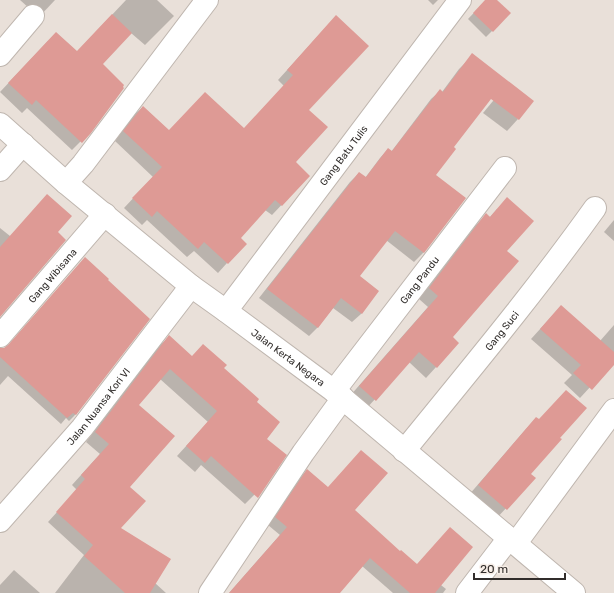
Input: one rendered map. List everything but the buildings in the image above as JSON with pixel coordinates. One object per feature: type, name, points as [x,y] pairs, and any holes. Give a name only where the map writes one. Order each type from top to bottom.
[{"type":"street","points":[[66,183],[83,164],[207,0]]},
{"type":"street","name":"Gang Batu Tulis","points":[[226,311],[460,0]]},
{"type":"street","points":[[0,55],[33,16]]},
{"type":"street","name":"Jalan Kerta Negara","points":[[0,124],[66,183],[191,286],[338,395],[513,540],[574,593]]},
{"type":"street","points":[[0,170],[23,144]]},
{"type":"street","name":"Gang Pandu","points":[[210,593],[303,453],[338,395],[505,168]]},
{"type":"street","name":"Gang Suci","points":[[404,451],[504,328],[570,244],[595,208]]},
{"type":"street","name":"Gang Wibisana","points":[[0,336],[105,214]]},
{"type":"street","name":"Jalan Nuansa Kori VI","points":[[0,522],[82,428],[191,286]]},
{"type":"street","points":[[467,593],[513,540],[614,410]]}]
